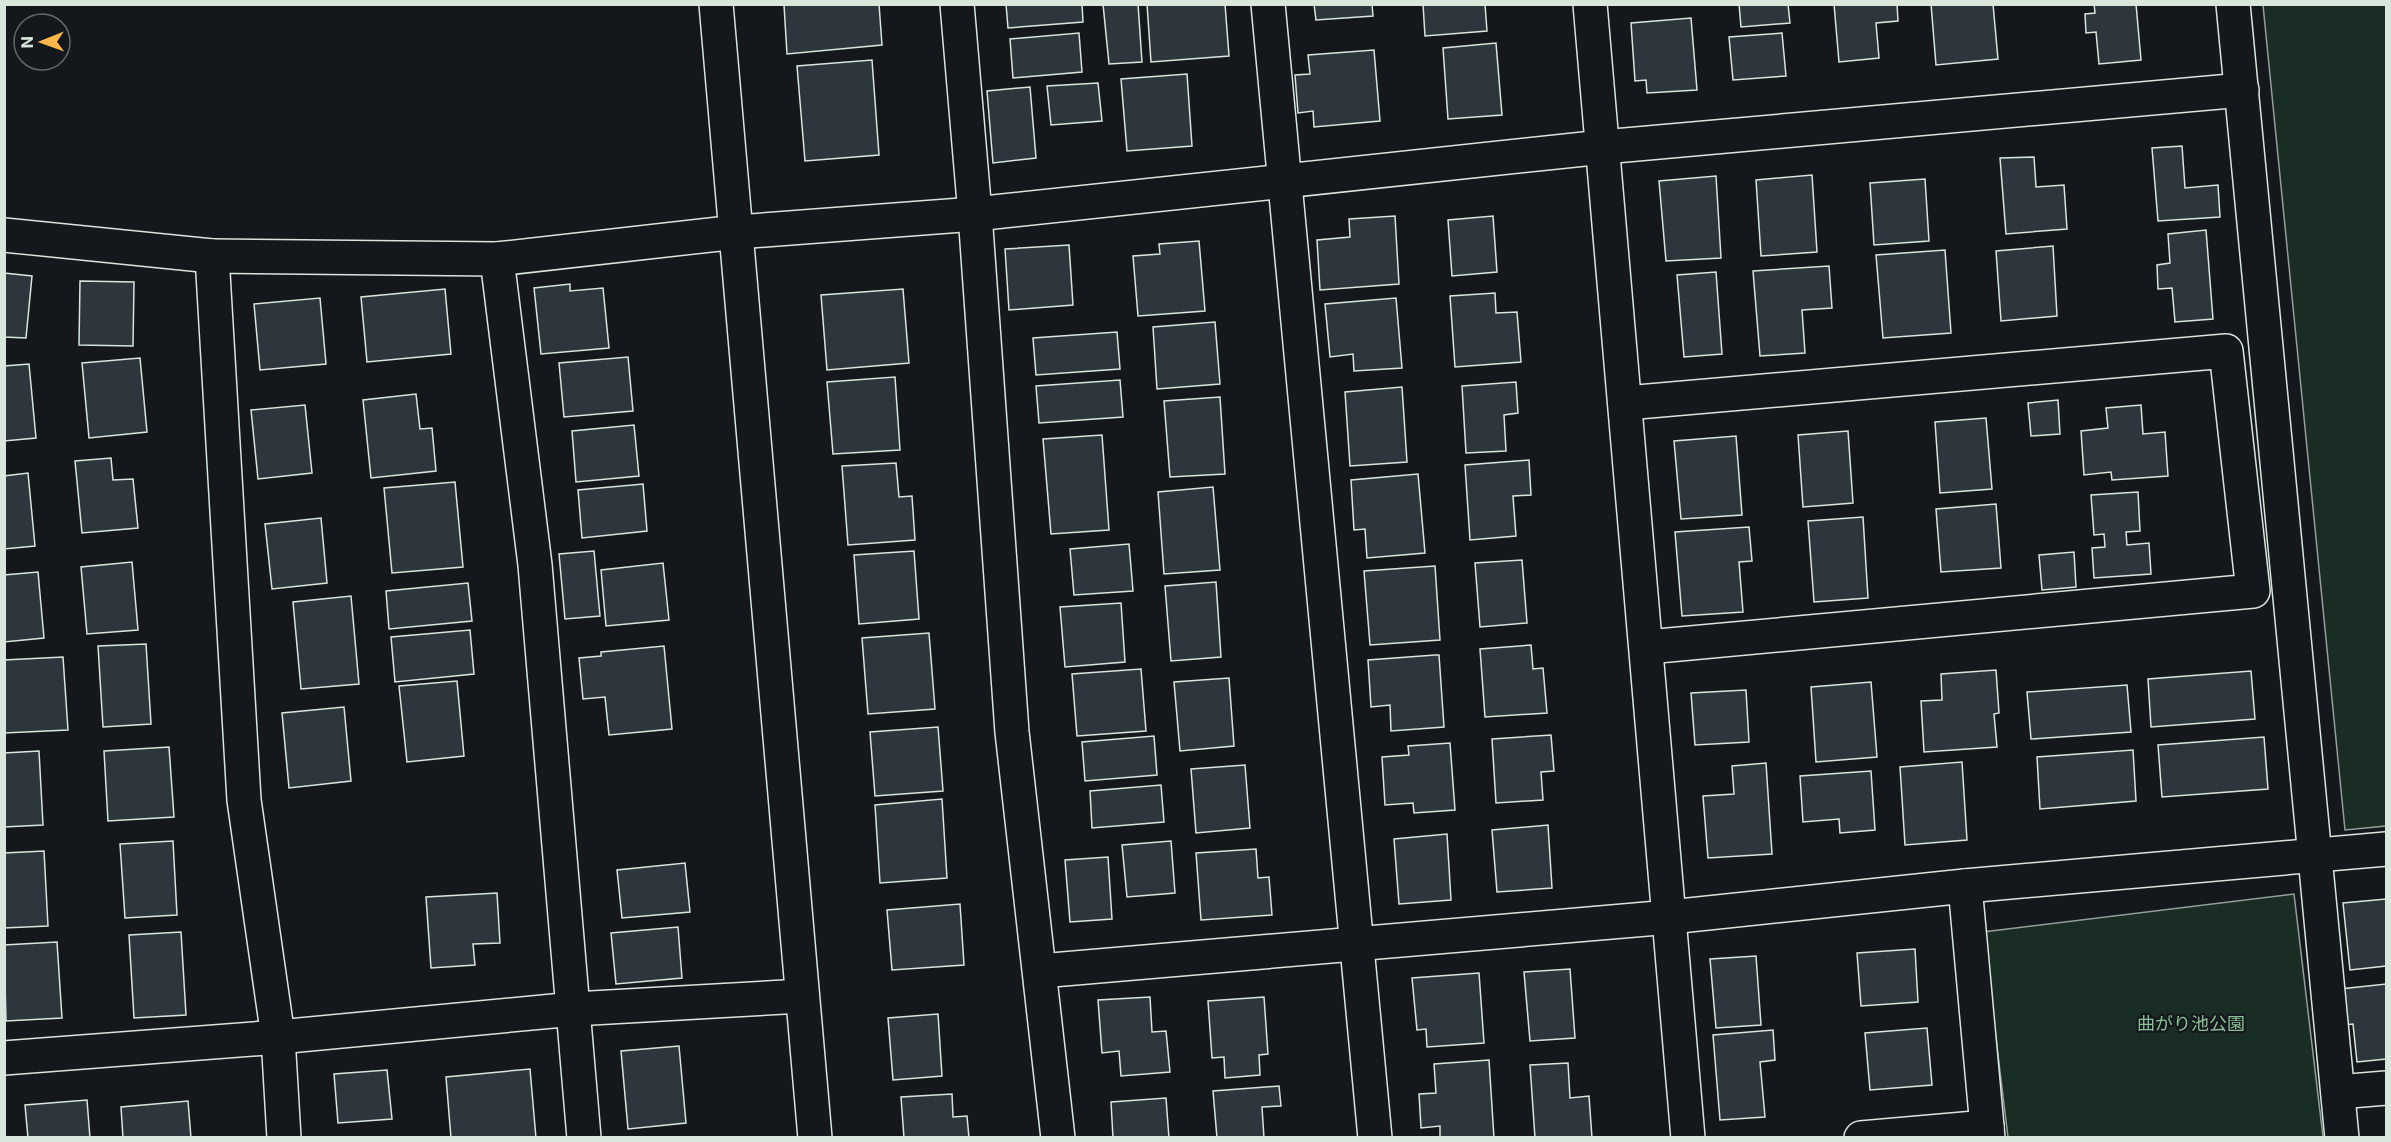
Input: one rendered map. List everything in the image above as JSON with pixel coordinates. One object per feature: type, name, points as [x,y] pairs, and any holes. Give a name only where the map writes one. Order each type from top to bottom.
[{"type":"street","points":[[716,4],[815,1137]]},
{"type":"street","points":[[957,4],[975,214],[1012,732],[1058,1137]]},
{"type":"street","points":[[1268,4],[1375,1137]]},
{"type":"street","points":[[1590,4],[1688,1137]]},
{"type":"street","points":[[2233,4],[2342,1137]]},
{"type":"street","points":[[4,235],[212,256],[497,259],[737,232],[975,214],[1603,147],[2242,90]]},
{"type":"street","points":[[212,256],[244,800],[278,1037],[284,1137]]},
{"type":"street","points":[[497,259],[535,565],[584,1137]]},
{"type":"street","points":[[1626,404],[2226,351],[2253,591],[1647,647]]},
{"type":"street","points":[[1040,971],[1670,917],[1965,886],[2386,849]]},
{"type":"street","points":[[1862,1137],[1988,1132],[1965,886]]},
{"type":"street","points":[[4,1058],[278,1037],[574,1009],[802,996]]},
{"type":"street","points":[[2338,1092],[2386,1088]]},
{"type":"green space","points":[[2263,5],[2386,5],[2386,826],[2345,830]]},
{"type":"green space","name":"曲がり池公園","points":[[2294,894],[2323,1137],[2008,1137],[1983,932]]},
{"type":"building","points":[[879,4],[882,45],[787,54],[784,5]]},
{"type":"building","points":[[1006,4],[1082,4],[1083,22],[1008,28]]},
{"type":"building","points":[[1103,4],[1138,4],[1142,62],[1109,64]]},
{"type":"building","points":[[1147,4],[1225,4],[1229,56],[1151,62]]},
{"type":"building","points":[[1314,4],[1372,4],[1373,16],[1316,20]]},
{"type":"building","points":[[1423,4],[1485,4],[1487,31],[1425,36]]},
{"type":"building","points":[[1739,4],[1788,4],[1790,23],[1741,27]]},
{"type":"building","points":[[1834,4],[1897,4],[1898,21],[1876,23],[1879,58],[1839,62]]},
{"type":"building","points":[[1931,4],[1993,4],[1998,59],[1936,65]]},
{"type":"building","points":[[2094,4],[2136,4],[2141,60],[2099,64],[2096,32],[2086,33],[2085,14],[2095,13]]},
{"type":"building","points":[[1691,18],[1697,90],[1647,93],[1646,80],[1635,81],[1631,23]]},
{"type":"building","points":[[1079,33],[1082,72],[1013,78],[1010,39]]},
{"type":"building","points":[[1782,33],[1786,76],[1733,80],[1729,37]]},
{"type":"building","points":[[1496,43],[1502,115],[1448,119],[1443,48]]},
{"type":"building","points":[[1374,50],[1380,121],[1314,127],[1313,111],[1298,113],[1295,75],[1310,74],[1308,55]]},
{"type":"building","points":[[872,60],[879,155],[805,161],[797,66]]},
{"type":"building","points":[[1187,74],[1192,146],[1127,151],[1121,79]]},
{"type":"building","points":[[1098,83],[1102,121],[1051,125],[1047,86]]},
{"type":"building","points":[[1030,87],[1036,158],[993,163],[987,91]]},
{"type":"building","points":[[2182,146],[2185,188],[2218,185],[2220,217],[2158,221],[2152,148]]},
{"type":"building","points":[[2034,157],[2036,187],[2064,185],[2067,229],[2006,234],[2000,158]]},
{"type":"building","points":[[1812,175],[1817,252],[1761,256],[1756,180]]},
{"type":"building","points":[[1716,176],[1721,258],[1666,261],[1659,181]]},
{"type":"building","points":[[1925,179],[1929,241],[1874,245],[1870,183]]},
{"type":"building","points":[[1395,216],[1399,284],[1320,290],[1317,240],[1350,237],[1349,219]]},
{"type":"building","points":[[1493,216],[1497,272],[1452,276],[1448,220]]},
{"type":"building","points":[[2206,230],[2213,319],[2175,322],[2172,288],[2158,289],[2157,265],[2170,263],[2168,234]]},
{"type":"building","points":[[1199,241],[1205,311],[1138,316],[1133,256],[1160,254],[1159,244]]},
{"type":"building","points":[[1069,245],[1073,305],[1009,310],[1005,249]]},
{"type":"building","points":[[2053,246],[2057,316],[2001,321],[1996,251]]},
{"type":"building","points":[[1945,250],[1951,333],[1883,338],[1876,255]]},
{"type":"building","points":[[1829,266],[1832,308],[1802,310],[1805,353],[1760,356],[1753,271]]},
{"type":"building","points":[[1716,272],[1722,354],[1684,357],[1677,275]]},
{"type":"building","points":[[4,273],[32,276],[26,338],[4,337]]},
{"type":"building","points":[[80,281],[134,282],[133,346],[79,345]]},
{"type":"building","points":[[570,284],[570,291],[603,288],[609,348],[541,354],[534,288]]},
{"type":"building","points":[[445,289],[451,354],[367,362],[361,297]]},
{"type":"building","points":[[903,289],[909,363],[827,370],[821,295]]},
{"type":"building","points":[[1495,293],[1496,313],[1517,312],[1521,362],[1455,367],[1450,296]]},
{"type":"building","points":[[320,298],[326,364],[260,370],[254,304]]},
{"type":"building","points":[[1396,298],[1402,368],[1354,371],[1353,354],[1330,357],[1325,304]]},
{"type":"building","points":[[1215,322],[1220,384],[1157,389],[1153,327]]},
{"type":"building","points":[[1117,332],[1120,369],[1036,375],[1033,338]]},
{"type":"building","points":[[628,357],[633,411],[564,417],[559,363]]},
{"type":"building","points":[[140,358],[147,432],[89,438],[82,363]]},
{"type":"building","points":[[29,364],[36,438],[4,441],[4,366]]},
{"type":"building","points":[[895,377],[900,450],[833,454],[827,382]]},
{"type":"building","points":[[1120,380],[1123,417],[1039,423],[1036,386]]},
{"type":"building","points":[[1516,382],[1518,413],[1504,415],[1506,451],[1466,453],[1462,386]]},
{"type":"building","points":[[1402,387],[1407,462],[1350,466],[1345,392]]},
{"type":"building","points":[[416,394],[420,429],[432,428],[436,471],[371,478],[363,400]]},
{"type":"building","points":[[1220,397],[1225,474],[1170,477],[1164,401]]},
{"type":"building","points":[[2058,400],[2060,434],[2031,436],[2028,403]]},
{"type":"building","points":[[305,405],[312,473],[258,479],[251,410]]},
{"type":"building","points":[[2141,405],[2143,434],[2165,432],[2168,476],[2112,480],[2111,472],[2084,475],[2081,431],[2108,428],[2106,408]]},
{"type":"building","points":[[1986,418],[1992,489],[1940,493],[1935,422]]},
{"type":"building","points":[[634,425],[639,476],[576,482],[572,431]]},
{"type":"building","points":[[1848,431],[1853,503],[1803,507],[1798,435]]},
{"type":"building","points":[[1102,435],[1109,530],[1051,534],[1043,439]]},
{"type":"building","points":[[1736,436],[1742,515],[1681,519],[1674,441]]},
{"type":"building","points":[[111,458],[113,480],[133,479],[138,528],[82,533],[75,461]]},
{"type":"building","points":[[1529,460],[1531,495],[1513,496],[1516,536],[1470,540],[1465,465]]},
{"type":"building","points":[[896,463],[899,497],[912,496],[915,540],[848,545],[842,466]]},
{"type":"building","points":[[28,473],[35,546],[4,549],[4,476]]},
{"type":"building","points":[[1418,474],[1425,553],[1367,558],[1365,529],[1354,530],[1351,480]]},
{"type":"building","points":[[455,482],[463,567],[392,573],[384,488]]},
{"type":"building","points":[[643,484],[647,531],[582,538],[578,490]]},
{"type":"building","points":[[1213,487],[1220,570],[1164,574],[1158,492]]},
{"type":"building","points":[[2138,492],[2140,531],[2126,532],[2127,545],[2149,543],[2151,574],[2094,578],[2092,548],[2105,547],[2104,534],[2094,535],[2091,495]]},
{"type":"building","points":[[1996,504],[2001,568],[1941,572],[1936,509]]},
{"type":"building","points":[[1863,517],[1868,598],[1814,602],[1808,521]]},
{"type":"building","points":[[321,518],[327,583],[272,589],[265,524]]},
{"type":"building","points":[[1749,527],[1752,561],[1739,562],[1743,612],[1682,616],[1675,532]]},
{"type":"building","points":[[1129,544],[1133,591],[1074,595],[1070,549]]},
{"type":"building","points":[[594,551],[600,616],[565,619],[559,554]]},
{"type":"building","points":[[914,551],[919,619],[859,624],[854,555]]},
{"type":"building","points":[[2074,552],[2076,587],[2042,590],[2039,555]]},
{"type":"building","points":[[1522,560],[1527,623],[1480,627],[1475,563]]},
{"type":"building","points":[[132,562],[138,630],[87,634],[81,567]]},
{"type":"building","points":[[663,563],[669,620],[606,626],[601,570]]},
{"type":"building","points":[[1435,566],[1440,640],[1370,645],[1364,571]]},
{"type":"building","points":[[38,572],[44,638],[4,642],[4,575]]},
{"type":"building","points":[[1216,582],[1221,657],[1171,661],[1165,586]]},
{"type":"building","points":[[468,583],[472,621],[389,629],[386,591]]},
{"type":"building","points":[[351,596],[359,684],[301,689],[293,602]]},
{"type":"building","points":[[1121,603],[1125,662],[1065,667],[1060,607]]},
{"type":"building","points":[[470,630],[474,674],[395,682],[391,637]]},
{"type":"building","points":[[929,633],[935,709],[868,714],[862,638]]},
{"type":"building","points":[[146,644],[151,724],[103,727],[98,646]]},
{"type":"building","points":[[1531,645],[1533,669],[1543,668],[1547,713],[1485,717],[1480,649]]},
{"type":"building","points":[[664,646],[672,729],[609,735],[605,697],[583,699],[579,658],[601,656],[601,652]]},
{"type":"building","points":[[1439,655],[1444,727],[1391,731],[1390,705],[1371,707],[1368,660]]},
{"type":"building","points":[[63,657],[68,730],[4,733],[4,660]]},
{"type":"building","points":[[1141,669],[1146,731],[1077,736],[1072,674]]},
{"type":"building","points":[[1996,670],[1999,713],[1994,714],[1997,747],[1924,752],[1921,701],[1942,700],[1941,674]]},
{"type":"building","points":[[2251,671],[2255,719],[2151,727],[2148,679]]},
{"type":"building","points":[[1229,678],[1234,746],[1180,751],[1174,682]]},
{"type":"building","points":[[457,681],[464,756],[407,762],[399,686]]},
{"type":"building","points":[[1871,682],[1877,757],[1816,762],[1811,687]]},
{"type":"building","points":[[2127,685],[2131,732],[2031,739],[2027,692]]},
{"type":"building","points":[[1746,690],[1749,742],[1695,745],[1691,693]]},
{"type":"building","points":[[344,707],[351,781],[289,788],[282,713]]},
{"type":"building","points":[[938,727],[943,791],[875,796],[870,732]]},
{"type":"building","points":[[1551,735],[1554,771],[1541,772],[1543,800],[1496,803],[1492,739]]},
{"type":"building","points":[[1154,736],[1157,775],[1085,781],[1082,742]]},
{"type":"building","points":[[2264,737],[2268,789],[2162,797],[2158,745]]},
{"type":"building","points":[[1450,743],[1455,810],[1414,813],[1413,803],[1385,805],[1382,757],[1409,755],[1408,746]]},
{"type":"building","points":[[169,747],[174,817],[108,821],[104,751]]},
{"type":"building","points":[[2133,750],[2136,801],[2040,809],[2037,757]]},
{"type":"building","points":[[39,751],[43,825],[4,827],[4,753]]},
{"type":"building","points":[[1962,762],[1967,840],[1905,845],[1900,767]]},
{"type":"building","points":[[1766,763],[1772,854],[1708,858],[1703,796],[1734,794],[1732,766]]},
{"type":"building","points":[[1245,765],[1250,828],[1196,833],[1191,769]]},
{"type":"building","points":[[1871,771],[1875,830],[1840,833],[1839,819],[1803,822],[1800,776]]},
{"type":"building","points":[[1161,785],[1164,822],[1092,828],[1090,791]]},
{"type":"building","points":[[942,799],[947,878],[880,883],[875,805]]},
{"type":"building","points":[[1548,825],[1552,888],[1497,892],[1492,830]]},
{"type":"building","points":[[1447,834],[1451,900],[1399,904],[1394,839]]},
{"type":"building","points":[[173,841],[177,915],[125,918],[120,844]]},
{"type":"building","points":[[1171,841],[1175,893],[1127,897],[1122,845]]},
{"type":"building","points":[[1256,849],[1258,878],[1269,877],[1272,915],[1201,920],[1196,853]]},
{"type":"building","points":[[44,851],[48,926],[4,928],[4,853]]},
{"type":"building","points":[[1108,857],[1112,919],[1070,922],[1065,860]]},
{"type":"building","points":[[685,863],[690,912],[622,918],[617,870]]},
{"type":"building","points":[[497,893],[500,943],[473,944],[475,965],[431,968],[426,897]]},
{"type":"building","points":[[2386,899],[2386,966],[2350,970],[2343,903]]},
{"type":"building","points":[[960,904],[964,965],[892,970],[887,910]]},
{"type":"building","points":[[678,927],[682,978],[616,984],[611,933]]},
{"type":"building","points":[[181,932],[186,1015],[134,1018],[129,935]]},
{"type":"building","points":[[57,942],[62,1018],[6,1021],[4,945]]},
{"type":"building","points":[[1915,949],[1918,1002],[1861,1006],[1857,953]]},
{"type":"building","points":[[1756,956],[1761,1025],[1716,1028],[1710,959]]},
{"type":"building","points":[[1570,969],[1575,1038],[1530,1041],[1524,972]]},
{"type":"building","points":[[1479,973],[1484,1043],[1427,1047],[1426,1029],[1417,1030],[1412,978]]},
{"type":"building","points":[[2386,984],[2386,1059],[2357,1062],[2353,1024],[2344,1025],[2340,989]]},
{"type":"building","points":[[1150,997],[1152,1032],[1166,1031],[1170,1072],[1121,1076],[1119,1051],[1102,1053],[1098,1000]]},
{"type":"building","points":[[1264,997],[1268,1054],[1259,1055],[1260,1075],[1225,1078],[1224,1057],[1212,1058],[1208,1001]]},
{"type":"building","points":[[938,1014],[942,1076],[893,1080],[888,1018]]},
{"type":"building","points":[[1927,1028],[1932,1085],[1870,1090],[1865,1033]]},
{"type":"building","points":[[1773,1030],[1775,1060],[1760,1062],[1765,1117],[1720,1120],[1713,1035]]},
{"type":"building","points":[[679,1046],[686,1123],[628,1129],[621,1051]]},
{"type":"building","points":[[1489,1060],[1494,1138],[1440,1138],[1440,1126],[1421,1128],[1419,1094],[1436,1093],[1434,1064]]},
{"type":"building","points":[[1568,1063],[1570,1098],[1589,1096],[1592,1138],[1535,1138],[1530,1065]]},
{"type":"building","points":[[530,1069],[536,1138],[451,1138],[446,1077]]},
{"type":"building","points":[[387,1070],[392,1119],[338,1123],[334,1074]]},
{"type":"building","points":[[1279,1086],[1281,1106],[1262,1107],[1264,1138],[1217,1138],[1213,1091]]},
{"type":"building","points":[[952,1094],[953,1117],[967,1116],[969,1138],[904,1138],[901,1097]]},
{"type":"building","points":[[1166,1098],[1169,1138],[1113,1138],[1111,1102]]},
{"type":"building","points":[[87,1100],[90,1138],[28,1138],[25,1105]]},
{"type":"building","points":[[188,1101],[191,1138],[123,1138],[121,1107]]}]
